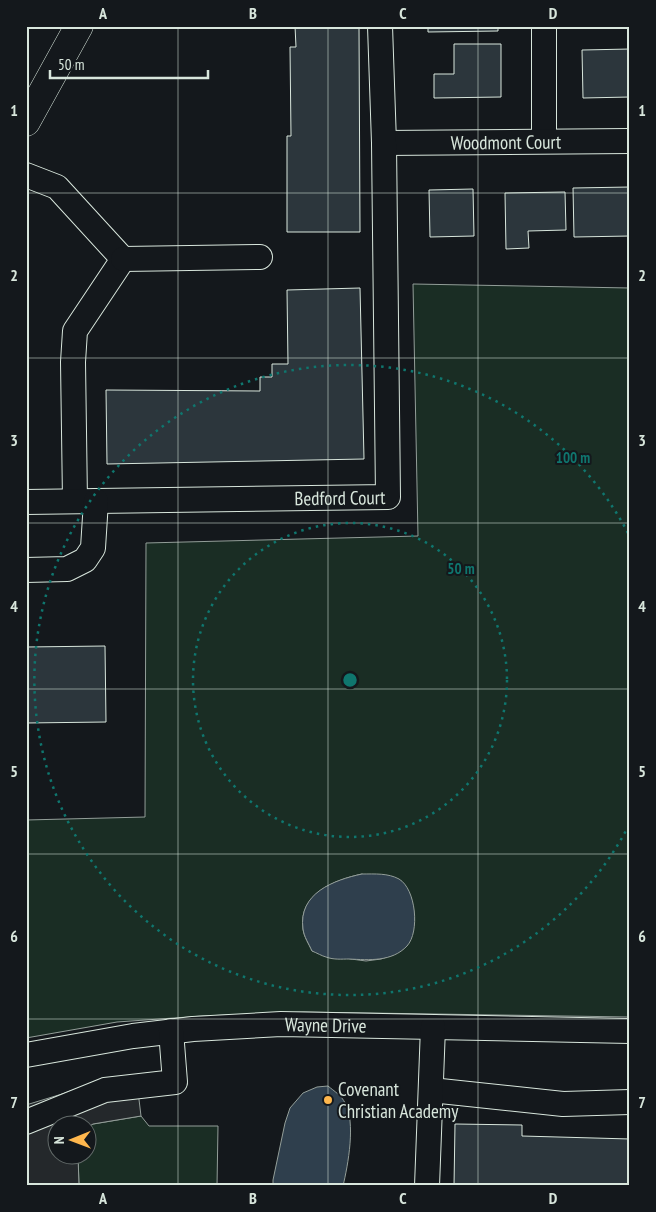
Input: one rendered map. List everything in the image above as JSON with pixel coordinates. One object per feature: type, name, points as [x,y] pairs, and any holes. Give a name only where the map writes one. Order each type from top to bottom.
[{"type":"main road","points":[[26,122],[79,26]]},
{"type":"street","points":[[380,26],[384,142]]},
{"type":"street","points":[[544,26],[544,141]]},
{"type":"street","name":"Woodmont Court","points":[[384,142],[630,140]]},
{"type":"street","name":"Bedford Court","points":[[26,502],[388,497],[384,142]]},
{"type":"street","points":[[26,175],[57,187],[123,259],[260,257]]},
{"type":"street","points":[[26,570],[67,569],[84,560],[93,548],[85,501],[73,362],[75,331],[123,259]]},
{"type":"street","name":"Wayne Drive","points":[[26,1056],[133,1036],[171,1031],[281,1024],[630,1031]]},
{"type":"street","points":[[427,1186],[433,1027]]},
{"type":"street","points":[[26,1122],[105,1090],[175,1082],[171,1031]]},
{"type":"street","points":[[431,1090],[563,1104],[630,1102]]},
{"type":"green space","points":[[413,284],[630,288],[630,1017],[304,1012],[117,1022],[26,1038],[26,820],[145,817],[146,543],[418,536]],"holes":[[[362,874],[411,897],[414,920],[407,946],[393,955],[366,961],[312,951],[304,935],[303,917],[306,906],[320,891],[340,880]]]},
{"type":"green space","points":[[141,1116],[149,1126],[218,1126],[217,1186],[79,1186],[78,1164],[98,1164],[98,1123]]},
{"type":"shaded area","points":[[95,1082],[137,1083],[141,1116],[98,1123],[98,1114],[48,1114],[48,1164],[78,1164],[79,1186],[26,1186],[26,1105]]},
{"type":"water","points":[[362,874],[390,876],[399,879],[405,884],[414,911],[414,931],[411,940],[407,946],[394,955],[372,960],[332,959],[312,951],[305,938],[303,929],[303,917],[306,906],[320,890],[340,880]]},
{"type":"water","points":[[328,1086],[344,1100],[350,1121],[349,1156],[343,1186],[273,1186],[285,1123],[290,1108],[303,1093],[317,1087]]},
{"type":"building","points":[[295,26],[359,26],[360,232],[287,232],[287,136],[291,136],[290,47],[296,47]]},
{"type":"building","points":[[428,26],[498,26],[498,31],[428,32]]},
{"type":"building","points":[[454,44],[501,44],[501,97],[434,98],[434,74],[454,74]]},
{"type":"building","points":[[630,49],[630,97],[583,98],[582,50]]},
{"type":"building","points":[[630,187],[630,236],[574,237],[573,188]]},
{"type":"building","points":[[473,189],[474,236],[430,237],[429,190]]},
{"type":"building","points":[[565,192],[566,230],[528,231],[529,248],[506,249],[505,193]]},
{"type":"building","points":[[360,288],[364,459],[107,464],[106,390],[260,391],[260,377],[272,377],[272,364],[288,364],[287,290]]},
{"type":"building","points":[[105,646],[106,722],[26,723],[26,647]]},
{"type":"building","points":[[455,1124],[522,1125],[522,1136],[630,1139],[630,1186],[454,1186]]},
{"type":"place","name":"Covenant Christian Academy","points":[[328,1100]]}]
